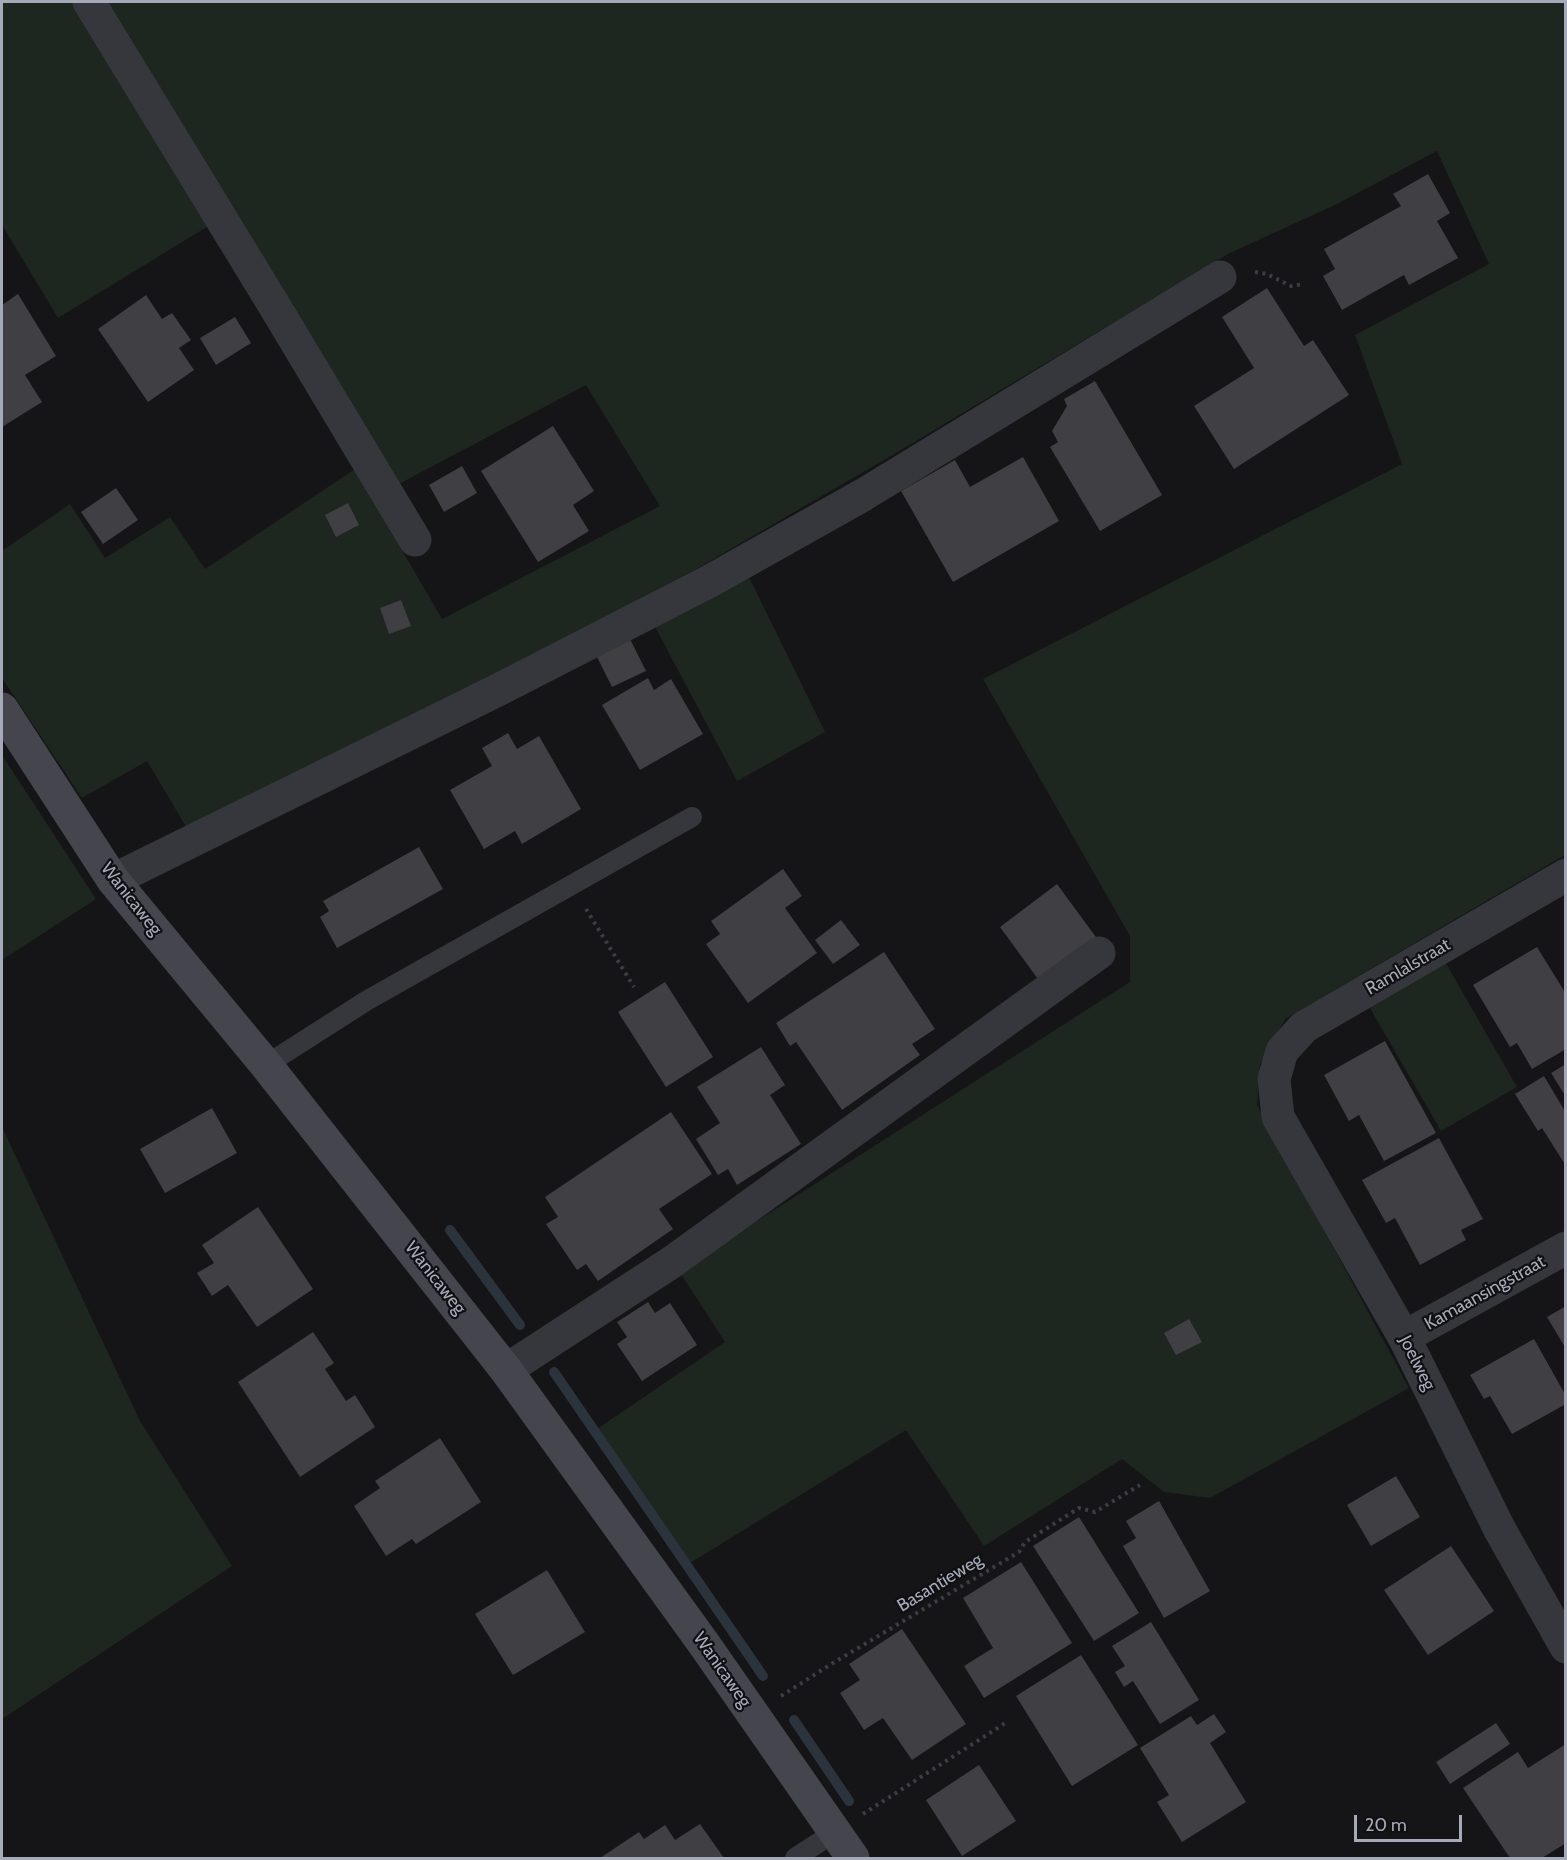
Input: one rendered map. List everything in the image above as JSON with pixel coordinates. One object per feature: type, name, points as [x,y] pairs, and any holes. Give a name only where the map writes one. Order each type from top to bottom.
[{"type":"street","points":[[88,2],[274,304],[415,540]]},
{"type":"street","points":[[113,880],[498,690],[711,581],[863,495],[1220,277]]},
{"type":"street","name":"Wanicaweg","points":[[2,709],[113,880],[266,1065],[506,1370],[704,1644],[844,1845]]},
{"type":"street","name":"Ramlalstraat","points":[[1274,1079],[1282,1051],[1304,1027],[1566,875]]},
{"type":"street","points":[[506,1370],[672,1262],[1099,953]]},
{"type":"street","name":"Joelweg","points":[[1274,1079],[1278,1117],[1404,1337],[1500,1530],[1565,1645]]},
{"type":"street","name":"Kamaansingstraat","points":[[1404,1337],[1566,1248]]},
{"type":"lane","points":[[266,1065],[366,1001],[692,817]]},
{"type":"lane","points":[[795,1858],[844,1845]]},
{"type":"path","points":[[1220,277],[1241,270],[1267,273],[1291,286],[1304,284]]},
{"type":"path","points":[[571,885],[634,987]]},
{"type":"path","name":"Basantieweg","points":[[753,1715],[833,1663],[1019,1552],[1025,1542],[1079,1508],[1095,1512],[1140,1485]]},
{"type":"path","points":[[844,1845],[1007,1722]]},
{"type":"shaded area","points":[[2,2],[72,2],[210,225],[58,318],[2,225]]},
{"type":"shaded area","points":[[101,2],[1565,2],[1565,855],[1285,1019],[1260,1064],[1257,1105],[1409,1388],[1210,1498],[1164,1492],[1122,1459],[984,1546],[906,1430],[687,1565],[594,1431],[725,1342],[679,1271],[1130,982],[1130,936],[983,679],[1402,464],[1355,335],[1489,264],[1437,151],[1337,204],[1228,254],[896,453],[698,568],[492,678],[188,830],[147,761],[82,798],[2,678],[2,551],[70,504],[105,558],[170,517],[205,569],[355,469],[442,619],[660,506],[586,385],[397,485]]},
{"type":"shaded area","points":[[748,575],[825,732],[737,781],[654,625]]},
{"type":"shaded area","points":[[2,755],[96,899],[2,960]]},
{"type":"shaded area","points":[[1444,960],[1517,1087],[1441,1131],[1367,1003]]},
{"type":"shaded area","points":[[2,1127],[140,1421],[232,1566],[2,1719]]},
{"type":"building","points":[[1428,174],[1450,213],[1437,221],[1458,258],[1409,285],[1404,275],[1342,310],[1323,276],[1335,269],[1324,249],[1401,206],[1393,194]]},
{"type":"building","points":[[1267,288],[1304,346],[1313,340],[1349,395],[1234,469],[1194,406],[1254,368],[1222,317]]},
{"type":"building","points":[[18,294],[56,356],[25,375],[42,402],[2,427],[2,305]]},
{"type":"building","points":[[146,295],[162,319],[172,313],[191,340],[179,348],[194,370],[148,402],[98,329]]},
{"type":"building","points":[[235,317],[251,343],[216,365],[200,338]]},
{"type":"building","points":[[1095,381],[1162,495],[1100,531],[1050,447],[1058,442],[1052,431],[1067,406],[1064,399]]},
{"type":"building","points":[[553,426],[594,491],[573,505],[589,531],[538,562],[481,471]]},
{"type":"building","points":[[1023,457],[1059,521],[953,582],[901,491],[955,460],[970,487]]},
{"type":"building","points":[[462,466],[477,493],[444,512],[429,485]]},
{"type":"building","points":[[116,488],[138,520],[103,544],[81,512]]},
{"type":"building","points":[[348,503],[359,525],[336,537],[325,515]]},
{"type":"building","points":[[401,600],[411,626],[389,634],[380,608]]},
{"type":"building","points":[[630,639],[646,671],[612,687],[596,655]]},
{"type":"building","points":[[648,678],[654,690],[671,679],[703,734],[640,770],[602,705]]},
{"type":"building","points":[[508,733],[517,749],[539,736],[581,809],[522,844],[515,831],[484,849],[450,790],[492,766],[482,748]]},
{"type":"building","points":[[419,847],[443,889],[337,948],[320,917],[329,911],[323,901]]},
{"type":"building","points":[[783,869],[802,896],[785,908],[817,953],[748,1003],[706,944],[720,934],[711,921]]},
{"type":"building","points":[[1057,884],[1101,944],[1043,986],[1000,927]]},
{"type":"building","points":[[841,920],[860,945],[833,964],[815,940]]},
{"type":"building","points":[[1537,947],[1566,994],[1566,1049],[1532,1069],[1517,1043],[1510,1047],[1473,985]]},
{"type":"building","points":[[884,952],[935,1029],[912,1044],[920,1055],[842,1110],[796,1042],[790,1046],[776,1023]]},
{"type":"building","points":[[665,982],[713,1057],[666,1087],[618,1012]]},
{"type":"building","points":[[1385,1041],[1436,1133],[1384,1161],[1359,1115],[1349,1121],[1324,1075]]},
{"type":"building","points":[[761,1047],[785,1085],[770,1095],[801,1144],[737,1185],[728,1169],[718,1175],[696,1139],[720,1123],[697,1087]]},
{"type":"building","points":[[1566,1064],[1566,1097],[1551,1073]]},
{"type":"building","points":[[1544,1076],[1566,1113],[1566,1166],[1542,1128],[1538,1131],[1515,1094]]},
{"type":"building","points":[[212,1108],[237,1153],[165,1193],[140,1149]]},
{"type":"building","points":[[671,1112],[712,1174],[659,1209],[673,1229],[598,1281],[586,1264],[577,1270],[546,1224],[558,1217],[545,1197]]},
{"type":"building","points":[[1439,1138],[1483,1219],[1461,1230],[1466,1240],[1420,1265],[1395,1218],[1386,1223],[1362,1180]]},
{"type":"building","points":[[258,1207],[313,1289],[257,1327],[228,1285],[212,1296],[197,1273],[214,1263],[202,1245]]},
{"type":"building","points":[[648,1302],[655,1313],[670,1303],[697,1345],[642,1381],[617,1344],[627,1337],[617,1322]]},
{"type":"building","points":[[1566,1306],[1566,1349],[1547,1317]]},
{"type":"building","points":[[1189,1319],[1202,1342],[1176,1355],[1164,1333]]},
{"type":"building","points":[[313,1332],[334,1363],[325,1369],[346,1401],[355,1395],[375,1427],[300,1477],[238,1382]]},
{"type":"building","points":[[1534,1339],[1566,1396],[1566,1404],[1512,1434],[1490,1396],[1484,1399],[1470,1375]]},
{"type":"building","points":[[440,1438],[481,1502],[416,1544],[412,1539],[386,1556],[354,1506],[380,1488],[375,1481]]},
{"type":"building","points":[[1396,1476],[1420,1517],[1371,1546],[1347,1505]]},
{"type":"building","points":[[1159,1501],[1210,1591],[1164,1618],[1123,1546],[1136,1538],[1126,1521]]},
{"type":"building","points":[[1079,1517],[1139,1613],[1094,1641],[1033,1546]]},
{"type":"building","points":[[1451,1546],[1494,1611],[1428,1655],[1384,1590]]},
{"type":"building","points":[[1021,1562],[1072,1643],[984,1698],[964,1666],[993,1648],[963,1598]]},
{"type":"building","points":[[547,1570],[585,1632],[513,1675],[475,1614]]},
{"type":"building","points":[[1151,1622],[1199,1700],[1160,1724],[1133,1681],[1124,1687],[1115,1672],[1125,1666],[1112,1646]]},
{"type":"building","points":[[902,1629],[966,1724],[912,1760],[883,1718],[864,1730],[840,1693],[860,1680],[849,1664]]},
{"type":"building","points":[[1081,1655],[1138,1745],[1072,1786],[1016,1696]]},
{"type":"building","points":[[1214,1714],[1226,1732],[1210,1743],[1246,1802],[1182,1842],[1157,1802],[1169,1795],[1140,1748],[1191,1716],[1197,1725]]},
{"type":"building","points":[[1496,1723],[1510,1744],[1450,1784],[1436,1762]]},
{"type":"building","points":[[1566,1744],[1566,1843],[1542,1858],[1510,1858],[1463,1788],[1518,1752],[1528,1768]]},
{"type":"building","points":[[979,1765],[1016,1821],[962,1856],[926,1800]]},
{"type":"building","points":[[700,1824],[724,1858],[600,1858],[639,1832],[644,1839],[665,1825],[675,1840]]},
{"type":"waterway","points":[[450,1230],[520,1325]]},
{"type":"waterway","points":[[554,1372],[763,1676]]},
{"type":"waterway","points":[[794,1720],[849,1801]]}]
